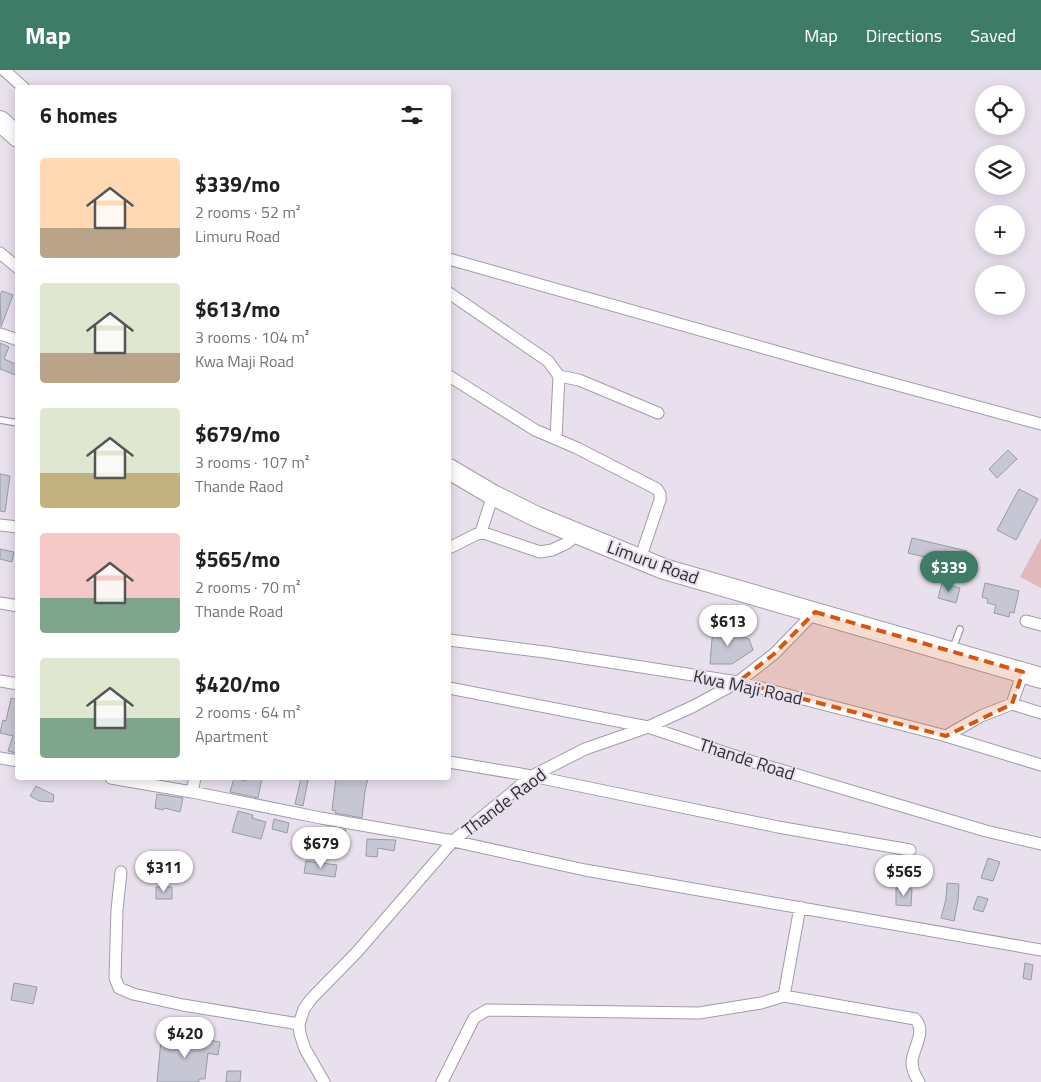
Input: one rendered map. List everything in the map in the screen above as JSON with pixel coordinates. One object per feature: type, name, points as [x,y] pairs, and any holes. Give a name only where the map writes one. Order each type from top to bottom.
[{"type":"highway","points":[[0,121],[15,134]]},
{"type":"highway","name":"Limuru Road","points":[[451,470],[493,495],[537,517],[664,569],[1032,675]]},
{"type":"street","points":[[4,70],[21,85]]},
{"type":"street","points":[[0,253],[15,266]]},
{"type":"street","points":[[451,261],[1041,424]]},
{"type":"street","points":[[451,294],[548,361],[559,376],[556,439]]},
{"type":"street","points":[[0,334],[15,339]]},
{"type":"street","points":[[559,376],[578,380],[658,413]]},
{"type":"street","points":[[451,377],[535,430],[578,448],[657,489],[660,494],[660,500],[640,559]]},
{"type":"street","points":[[481,532],[493,495]]},
{"type":"street","points":[[0,524],[15,526]]},
{"type":"street","points":[[451,547],[481,532],[540,552],[552,550],[578,534]]},
{"type":"street","points":[[0,603],[15,606]]},
{"type":"street","name":"Thande Raod","points":[[299,1024],[304,1009],[311,999],[357,952],[453,841],[532,776],[585,749],[648,727],[694,706],[738,682],[774,654],[815,612]]},
{"type":"street","points":[[1026,621],[1041,625]]},
{"type":"street","name":"Kwa Maji Road","points":[[451,640],[545,652],[738,682],[946,736],[1041,765]]},
{"type":"street","points":[[946,736],[981,716],[1012,704],[1032,675]]},
{"type":"street","points":[[0,681],[15,684]]},
{"type":"street","name":"Thande Road","points":[[451,688],[648,727],[756,763],[986,831],[1041,844]]},
{"type":"street","points":[[1012,704],[1041,713]]},
{"type":"street","points":[[0,758],[15,760]]},
{"type":"street","points":[[451,762],[532,776],[778,827],[910,850]]},
{"type":"street","points":[[123,780],[320,818],[453,841],[586,870],[1041,950]]},
{"type":"street","points":[[192,792],[195,780]]},
{"type":"street","points":[[121,872],[117,910],[115,978],[119,988],[132,994],[184,1005],[299,1024],[305,1049],[324,1082]]},
{"type":"street","points":[[784,996],[800,907]]},
{"type":"street","points":[[442,1082],[474,1018],[487,1010],[699,1013],[761,1003],[784,996],[915,1019],[920,1029],[912,1061],[912,1070],[919,1082]]},
{"type":"lane","points":[[0,420],[15,422]]},
{"type":"lane","points":[[952,652],[960,629]]},
{"type":"highlighted area","points":[[815,612],[1023,672],[1012,704],[946,736],[738,682],[774,654]]},
{"type":"shaded area","points":[[1041,538],[1041,588],[1020,577]]},
{"type":"building","points":[[2,291],[13,295],[1,327],[0,295]]},
{"type":"building","points":[[0,343],[9,347],[4,359],[15,364],[15,375],[0,369]]},
{"type":"building","points":[[1008,450],[1017,459],[997,478],[989,469]]},
{"type":"building","points":[[0,474],[10,476],[5,512],[0,511]]},
{"type":"building","points":[[1019,489],[1038,499],[1016,540],[997,530]]},
{"type":"building","points":[[912,538],[967,551],[963,566],[908,553]]},
{"type":"building","points":[[0,549],[14,552],[12,562],[0,559]]},
{"type":"building","points":[[942,583],[960,588],[956,603],[938,598]]},
{"type":"building","points":[[985,583],[1019,591],[1014,613],[1010,612],[1009,617],[994,613],[996,605],[987,603],[988,599],[982,597]]},
{"type":"building","points":[[713,627],[749,639],[753,650],[732,664],[710,664]]},
{"type":"building","points":[[11,698],[15,699],[15,753],[8,751],[13,736],[0,733],[3,720],[6,721]]},
{"type":"building","points":[[233,780],[262,780],[258,798],[230,792]]},
{"type":"building","points":[[301,780],[308,780],[303,806],[295,804]]},
{"type":"building","points":[[336,780],[368,780],[362,818],[335,813],[336,811],[332,810]]},
{"type":"building","points":[[36,786],[54,795],[53,802],[39,801],[30,796]]},
{"type":"building","points":[[157,794],[183,798],[180,812],[155,808]]},
{"type":"building","points":[[238,811],[253,815],[252,818],[266,822],[261,839],[232,832]]},
{"type":"building","points":[[274,819],[289,823],[287,833],[272,829]]},
{"type":"building","points":[[331,827],[346,830],[342,843],[327,839]]},
{"type":"building","points":[[367,839],[396,840],[394,851],[378,848],[377,857],[366,856]]},
{"type":"building","points":[[988,858],[1000,862],[993,881],[981,878]]},
{"type":"building","points":[[306,861],[337,865],[335,877],[304,873]]},
{"type":"building","points":[[947,883],[959,884],[954,921],[941,918],[946,899]]},
{"type":"building","points":[[156,887],[172,887],[172,899],[156,899]]},
{"type":"building","points":[[896,888],[912,889],[911,906],[896,905]]},
{"type":"building","points":[[978,896],[988,899],[983,912],[973,909]]},
{"type":"building","points":[[1025,963],[1033,965],[1031,980],[1023,978]]},
{"type":"building","points":[[14,983],[37,987],[33,1004],[11,1000]]},
{"type":"building","points":[[180,1033],[195,1035],[195,1038],[220,1042],[218,1055],[208,1053],[205,1079],[199,1079],[199,1082],[157,1082],[161,1040],[178,1042]]},
{"type":"building","points":[[227,1071],[241,1071],[240,1082],[226,1082]]}]
